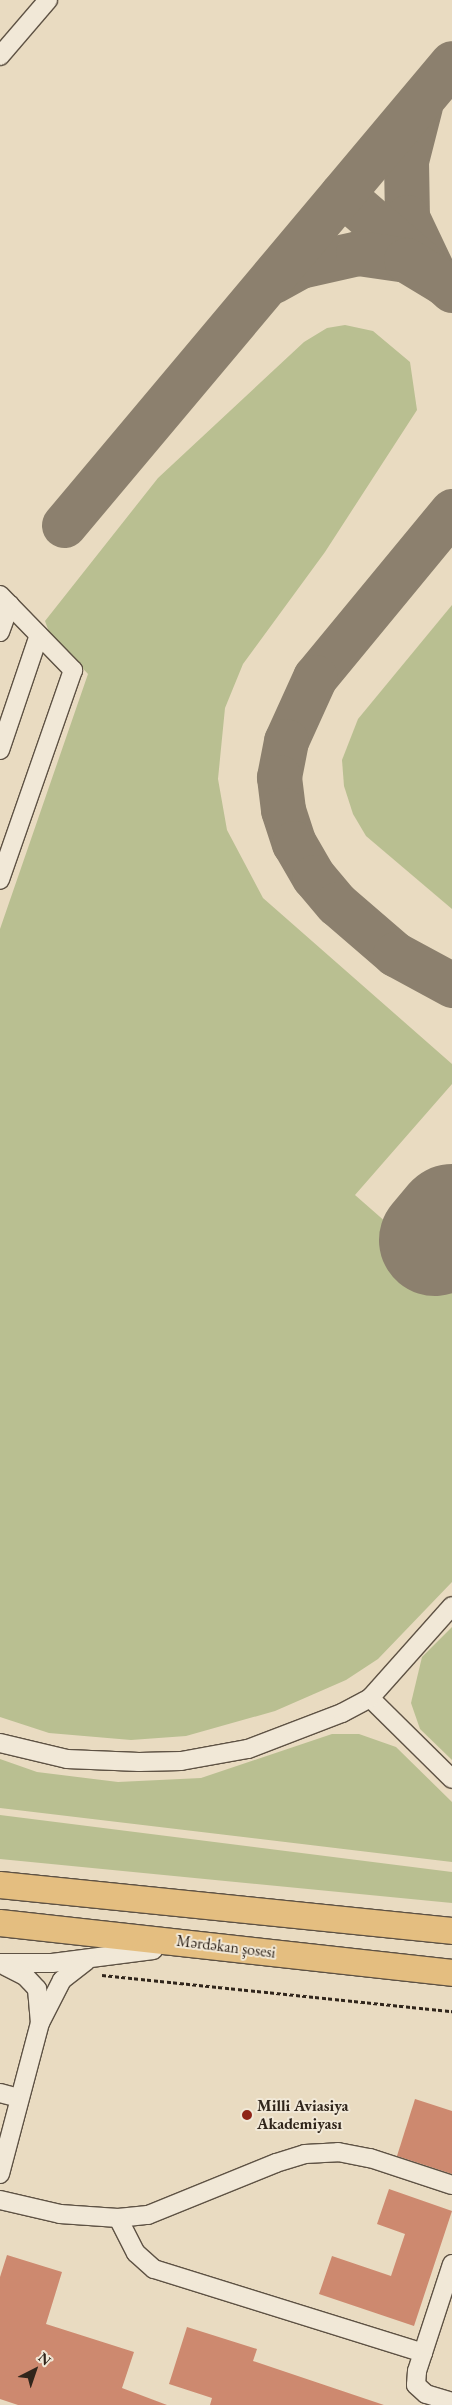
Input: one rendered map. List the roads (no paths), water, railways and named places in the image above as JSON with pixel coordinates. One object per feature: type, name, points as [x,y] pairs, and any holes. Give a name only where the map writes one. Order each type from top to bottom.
[{"type":"highway","points":[[0,1885],[452,1930]]},
{"type":"highway","name":"Mərdəkan şosesi","points":[[0,1923],[452,1973]]},
{"type":"street","points":[[0,56],[48,0]]},
{"type":"street","points":[[0,632],[5,600]]},
{"type":"street","points":[[0,880],[8,830],[73,670],[5,600]]},
{"type":"street","points":[[0,750],[39,635]]},
{"type":"street","points":[[0,1743],[67,1759],[181,1761],[248,1748],[342,1713],[370,1698],[452,1606]]},
{"type":"street","points":[[370,1698],[452,1779]]},
{"type":"street","points":[[0,1964],[94,1957],[141,1950],[266,1952]]},
{"type":"street","points":[[0,2174],[40,2023],[69,1971],[94,1957]]},
{"type":"street","points":[[0,1964],[32,1981],[40,1999],[40,2023]]},
{"type":"street","points":[[0,2092],[19,2098]]},
{"type":"street","points":[[0,2200],[60,2214],[118,2218],[148,2215],[194,2199],[304,2154],[338,2152],[370,2158],[452,2185]]},
{"type":"street","points":[[118,2218],[136,2253],[154,2269],[423,2352]]},
{"type":"street","points":[[452,2264],[423,2352],[416,2385],[426,2394],[452,2402]]},
{"type":"place","name":"Milli Aviasiya Akademiyası","points":[[247,2115]]}]
